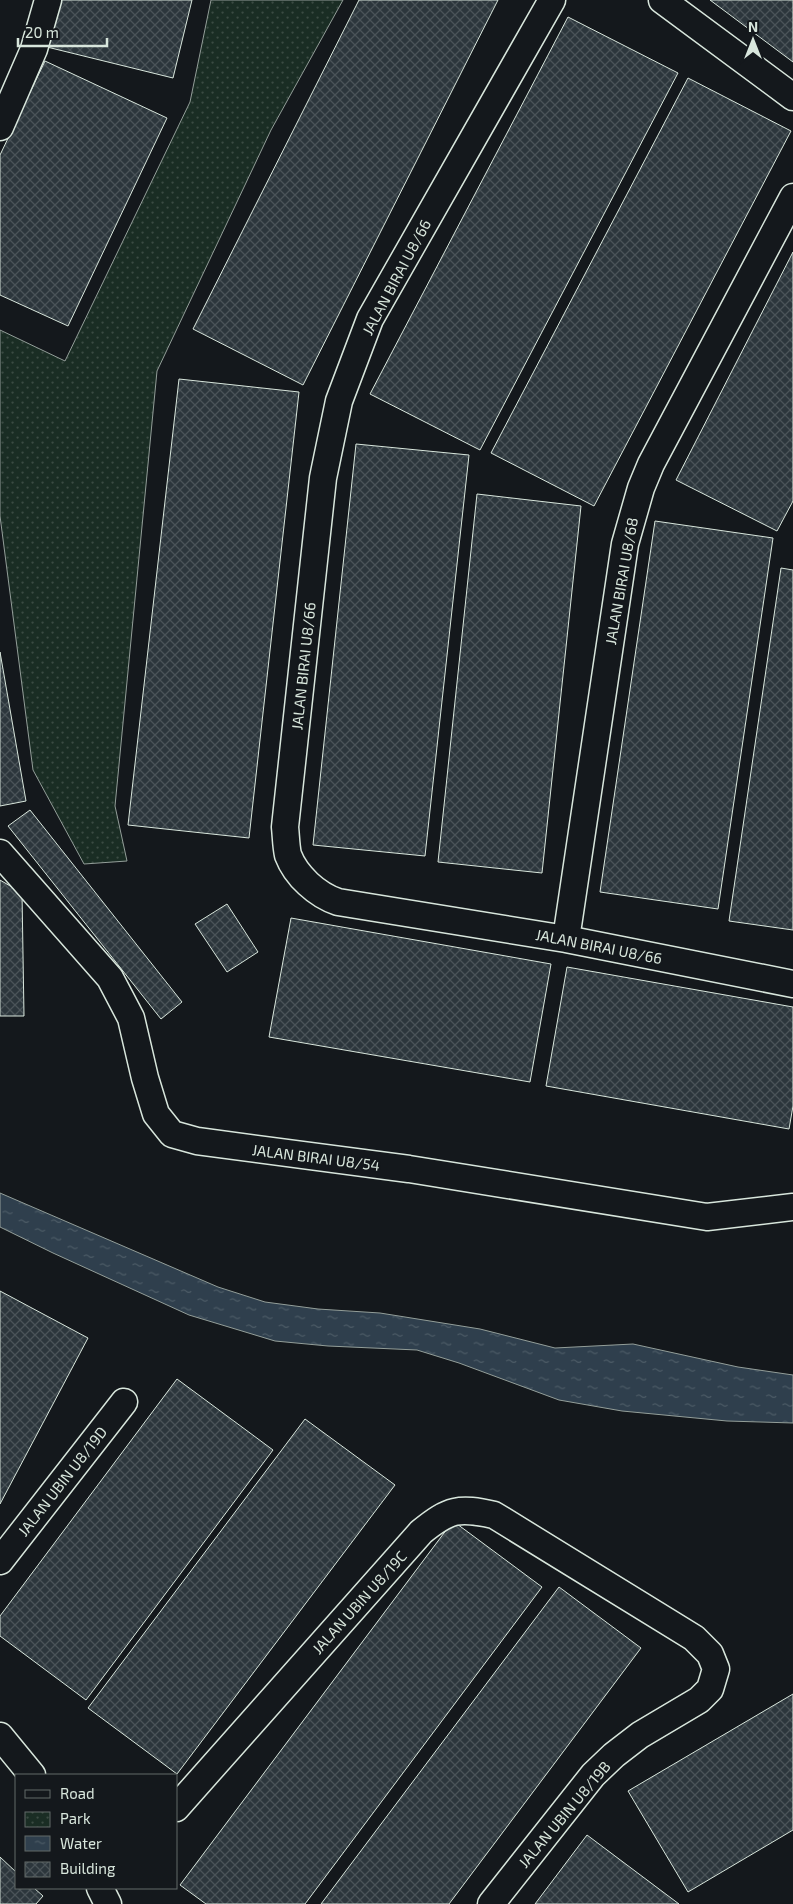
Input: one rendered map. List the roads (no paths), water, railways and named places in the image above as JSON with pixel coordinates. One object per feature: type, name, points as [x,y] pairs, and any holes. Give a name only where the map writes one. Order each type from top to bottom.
[{"type":"street","points":[[0,127],[34,49],[48,0]]},
{"type":"street","name":"JALAN BIRAI U8/66","points":[[552,0],[370,319],[339,401],[323,478],[285,827],[288,854],[296,871],[325,898],[338,902],[566,939],[793,984]]},
{"type":"street","points":[[662,0],[793,98]]},
{"type":"street","name":"JALAN BIRAI U8/68","points":[[566,939],[621,572],[632,514],[651,464],[793,197]]},
{"type":"street","name":"JALAN BIRAI U8/54","points":[[0,853],[110,978],[131,1018],[145,1078],[156,1114],[172,1134],[197,1141],[409,1169],[707,1217],[793,1207]]},
{"type":"street","name":"JALAN UBIN U8/19D","points":[[0,1561],[124,1402]]},
{"type":"street","name":"JALAN UBIN U8/19C","points":[[178,1806],[422,1532],[436,1520],[452,1511],[472,1510],[494,1515],[581,1569]]},
{"type":"street","name":"JALAN UBIN U8/19B","points":[[491,1904],[593,1775],[614,1755],[640,1735],[699,1700],[710,1689],[716,1669],[710,1654],[694,1638],[581,1569]]},
{"type":"street","points":[[0,1736],[31,1774]]},
{"type":"water","points":[[0,1193],[218,1287],[265,1302],[318,1309],[380,1313],[480,1329],[555,1348],[633,1344],[738,1367],[793,1375],[793,1423],[727,1421],[622,1411],[559,1400],[459,1363],[417,1350],[328,1346],[275,1341],[189,1315],[0,1227]]}]
